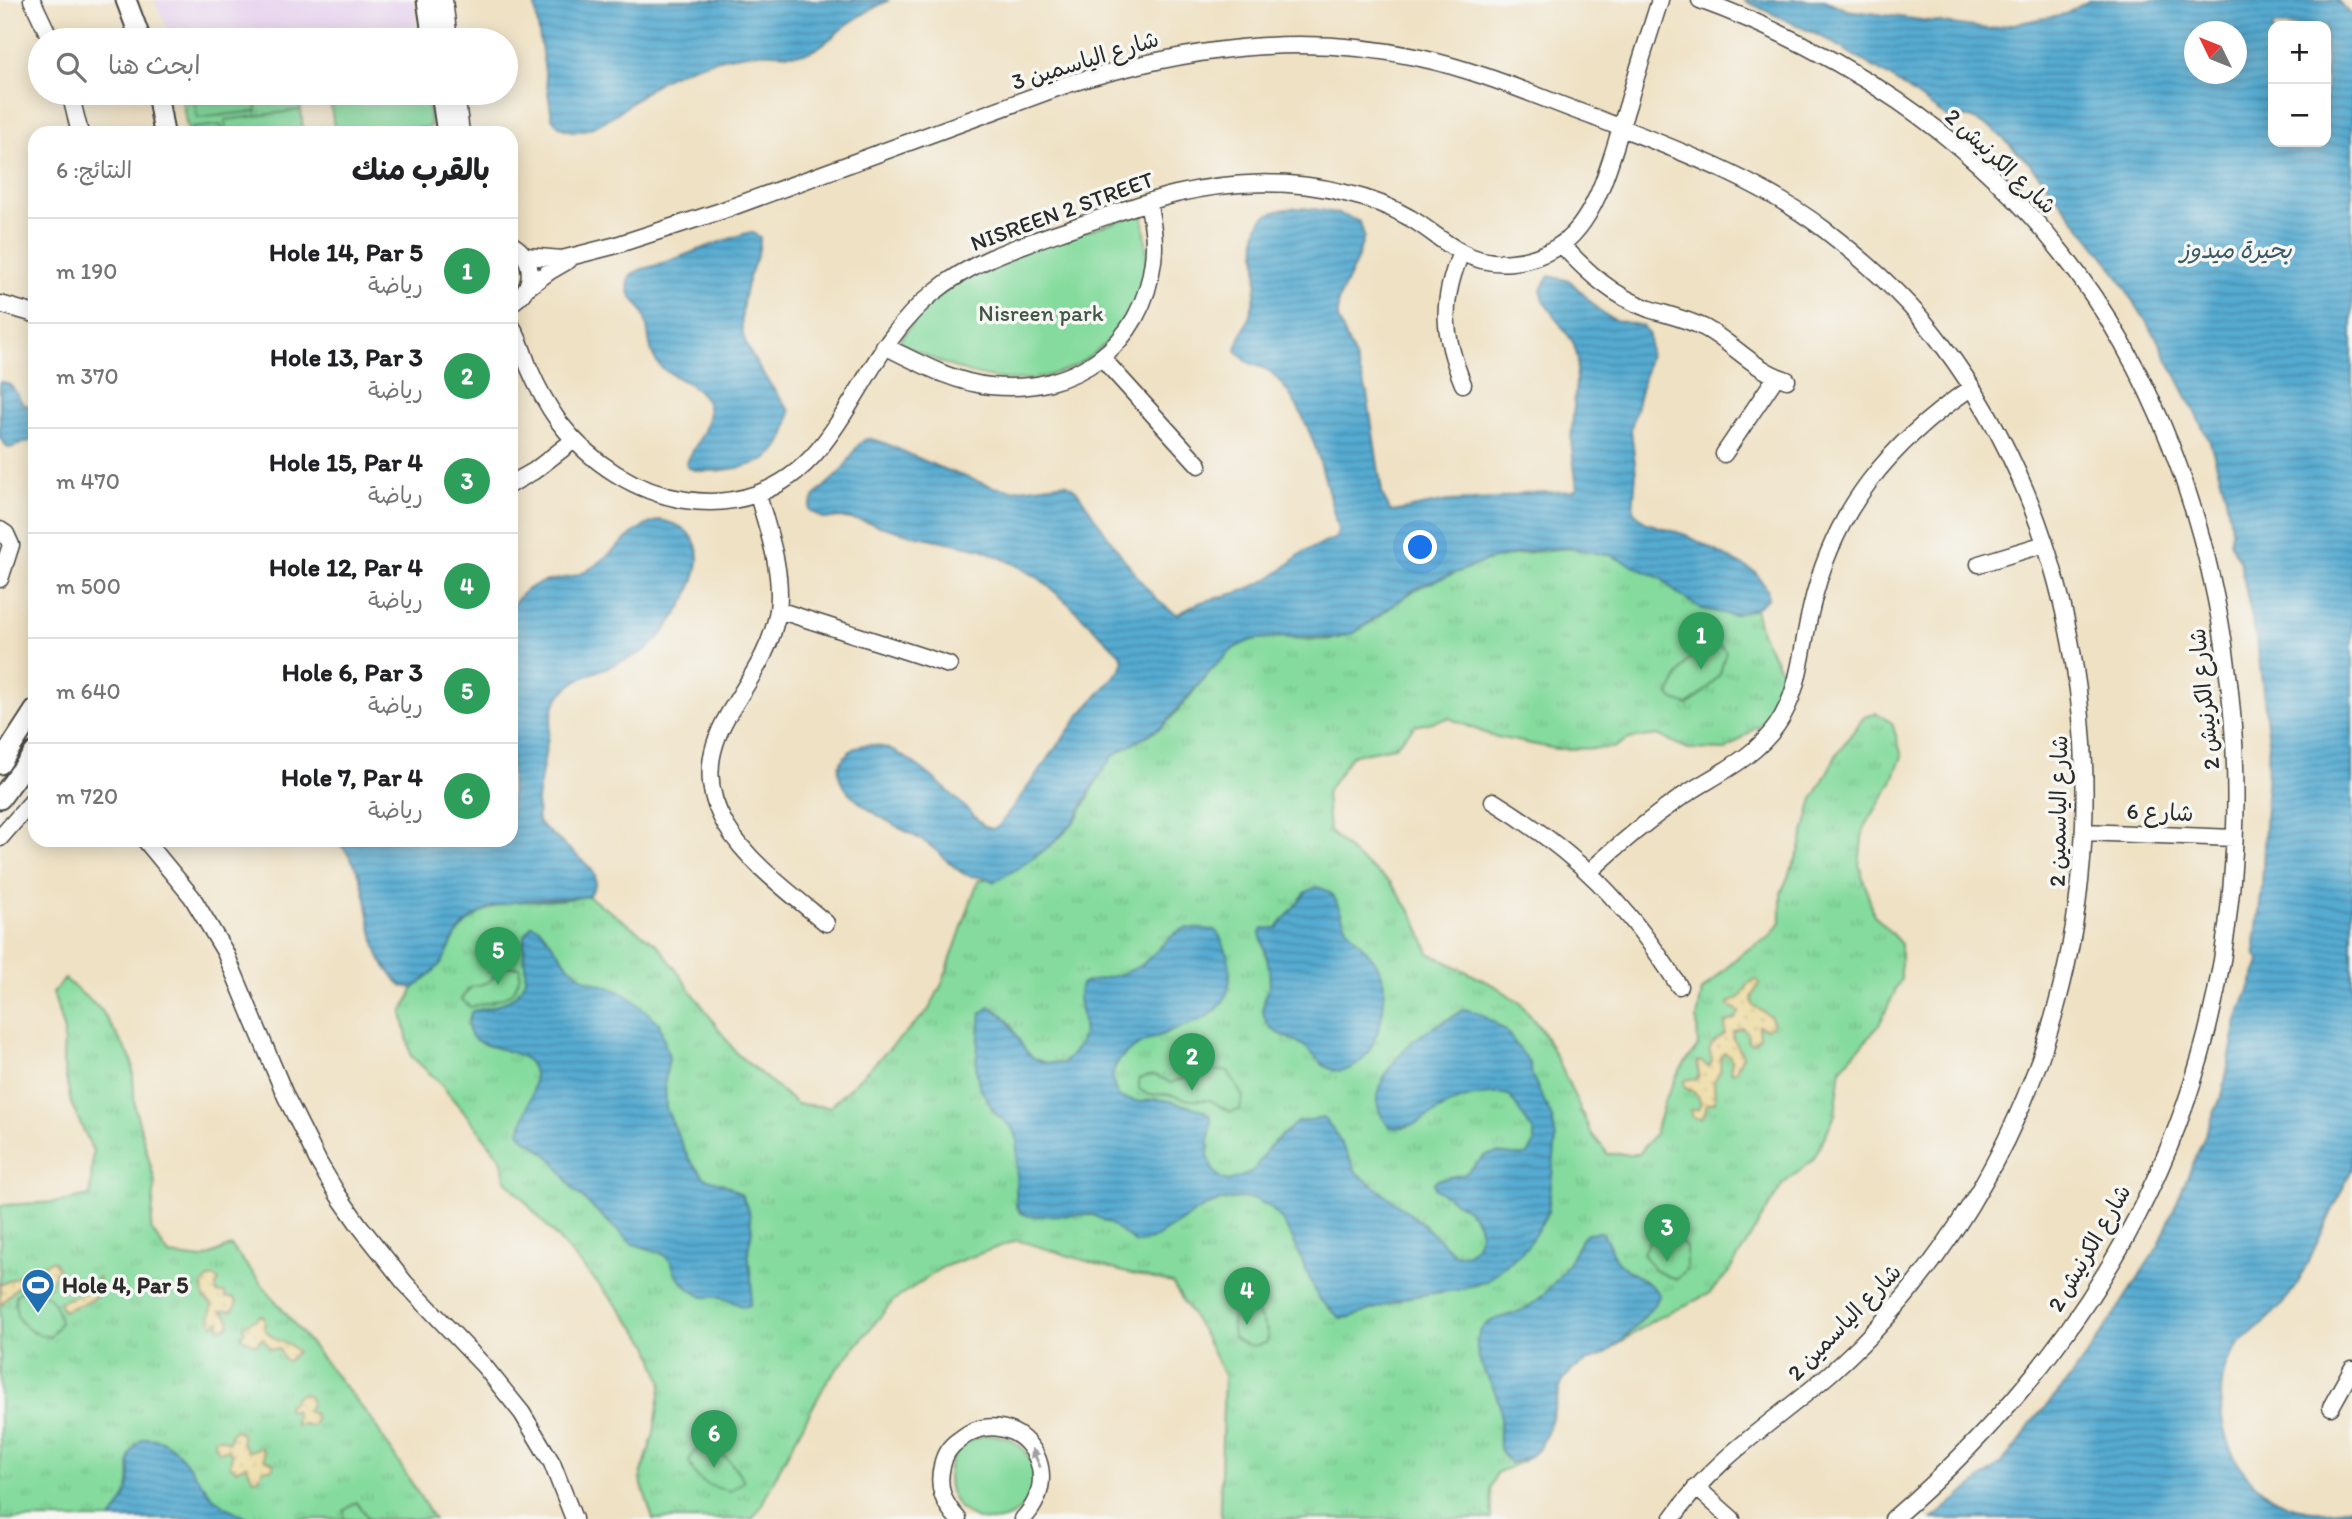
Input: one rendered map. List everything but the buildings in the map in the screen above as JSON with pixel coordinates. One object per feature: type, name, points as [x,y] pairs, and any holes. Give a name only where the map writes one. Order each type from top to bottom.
[{"type":"main road","points":[[126,0],[136,28]]},
{"type":"main road","points":[[427,0],[431,28]]},
{"type":"main road","points":[[159,105],[163,126]]},
{"type":"main road","points":[[442,105],[445,126]]},
{"type":"main road","points":[[0,764],[28,721]]},
{"type":"main road","points":[[0,799],[28,763]]},
{"type":"street","points":[[32,0],[45,28]]},
{"type":"street","points":[[444,0],[448,28]]},
{"type":"street","name":"NISREEN 2 STREET","points":[[518,337],[547,404],[574,440],[618,477],[671,498],[729,500],[758,495],[803,467],[821,447],[884,346],[911,313],[933,292],[958,275],[1013,248],[1148,202],[1201,189],[1283,184],[1332,190],[1375,202],[1406,215],[1461,253],[1486,262],[1513,263],[1539,257],[1562,245],[1583,220],[1600,191],[1660,0]]},
{"type":"street","name":"شارع الكرنيش 2","points":[[1700,0],[1822,54],[1879,88],[1943,134],[2005,188],[2061,251],[2131,357],[2164,430],[2189,502],[2210,577],[2231,693],[2235,771],[2232,893],[2225,948],[2208,1029],[2183,1108],[2139,1211],[2088,1300],[2050,1356],[1976,1443],[1893,1519]]},
{"type":"street","name":"شارع الياسمين 3","points":[[520,295],[550,271],[574,258],[720,211],[1065,85],[1160,59],[1209,50],[1259,45],[1327,46],[1422,58],[1462,69],[1620,128]]},
{"type":"street","points":[[73,105],[78,126]]},
{"type":"street","points":[[458,105],[460,126]]},
{"type":"street","name":"شارع الياسمين 2","points":[[1620,128],[1723,169],[1773,195],[1820,225],[1863,260],[1903,299],[1940,341],[1972,387],[2000,438],[2020,479],[2045,544],[2062,600],[2077,680],[2086,774],[2080,892],[2056,1009],[2015,1122],[1987,1176],[1928,1266],[1882,1322],[1840,1365],[1798,1402],[1745,1442],[1696,1487],[1672,1519]]},
{"type":"street","points":[[884,346],[959,379],[988,386],[1018,387],[1048,383],[1076,373],[1102,358],[1122,339],[1138,314],[1148,287],[1154,249],[1148,202]]},
{"type":"street","points":[[1562,245],[1601,284],[1624,299],[1689,321],[1707,330],[1758,367],[1782,379],[1724,454]]},
{"type":"street","points":[[518,250],[526,256]]},
{"type":"street","points":[[1461,253],[1452,273],[1445,314],[1451,355],[1463,384]]},
{"type":"street","name":"NISREEN 2 STREET","points":[[521,342],[520,295],[530,276],[526,256]]},
{"type":"street","name":"شارع الياسمين 3","points":[[526,256],[550,260],[574,258]]},
{"type":"street","points":[[0,304],[28,312]]},
{"type":"street","points":[[1102,358],[1199,465]]},
{"type":"street","points":[[1589,872],[1658,814],[1749,755],[1776,727],[1795,688],[1815,591],[1841,524],[1881,465],[1902,443],[1924,422],[1972,387]]},
{"type":"street","points":[[518,480],[574,440]]},
{"type":"street","points":[[758,495],[776,565],[778,610],[759,666],[719,732],[711,765],[715,802],[722,820],[744,852],[826,923]]},
{"type":"street","points":[[0,530],[6,534],[11,545],[0,579]]},
{"type":"street","points":[[1979,564],[2045,544]]},
{"type":"street","points":[[778,610],[949,665]]},
{"type":"street","points":[[1493,801],[1538,830],[1589,872],[1653,945],[1679,986]]},
{"type":"street","points":[[0,838],[28,806]]},
{"type":"street","name":"شارع 6","points":[[2084,832],[2234,838]]},
{"type":"street","points":[[151,847],[192,897],[225,952],[286,1097],[338,1195],[405,1283],[484,1366],[522,1413],[552,1463],[574,1519]]},
{"type":"street","points":[[2331,1407],[2352,1369]]},
{"type":"street","points":[[958,1519],[948,1508],[941,1493],[939,1476],[943,1459],[952,1445],[965,1434],[981,1428],[998,1428],[1014,1433],[1028,1443],[1038,1457],[1042,1474],[1041,1490],[1034,1506],[1023,1519]]},
{"type":"street","points":[[1696,1487],[1732,1519]]},
{"type":"shaded area","points":[[154,0],[414,0],[418,28],[167,28]]},
{"type":"green space","points":[[183,105],[300,105],[302,126],[187,126]]},
{"type":"green space","points":[[195,105],[256,105],[257,111],[197,118]]},
{"type":"green space","points":[[331,105],[428,105],[431,126],[334,126]]},
{"type":"green space","points":[[301,110],[302,126],[225,126],[225,120]]},
{"type":"green space","name":"Nisreen park","points":[[1142,213],[1146,266],[1139,300],[1115,334],[1088,358],[1073,367],[1039,378],[1021,380],[989,377],[949,365],[898,342],[933,301],[979,271],[1033,248]]},
{"type":"green space","points":[[1569,548],[1610,555],[1638,566],[1662,579],[1679,595],[1731,615],[1755,609],[1761,633],[1785,678],[1783,694],[1770,717],[1726,750],[1688,749],[1658,735],[1629,739],[1613,748],[1556,749],[1492,736],[1449,718],[1415,726],[1394,747],[1352,755],[1326,793],[1329,831],[1355,856],[1391,883],[1415,918],[1429,953],[1497,987],[1520,1003],[1541,1029],[1591,1133],[1608,1154],[1639,1154],[1655,1133],[1664,1102],[1680,1070],[1698,1046],[1697,1019],[1702,991],[1742,953],[1769,937],[1781,922],[1781,893],[1799,852],[1813,799],[1838,752],[1864,717],[1876,713],[1892,723],[1902,756],[1892,782],[1863,830],[1859,864],[1874,915],[1901,944],[1901,979],[1878,1027],[1841,1068],[1835,1115],[1813,1160],[1783,1184],[1729,1272],[1709,1294],[1652,1321],[1609,1351],[1574,1368],[1562,1381],[1548,1431],[1539,1449],[1524,1461],[1496,1473],[1491,1487],[1492,1519],[1222,1519],[1220,1506],[1224,1375],[1203,1333],[1172,1283],[1123,1272],[1017,1240],[943,1267],[893,1301],[827,1381],[752,1519],[653,1519],[640,1479],[654,1433],[662,1382],[649,1345],[505,1179],[502,1161],[474,1124],[437,1080],[411,1056],[402,1013],[414,988],[441,962],[459,930],[488,908],[510,902],[588,896],[658,945],[737,1054],[797,1104],[830,1107],[928,1011],[942,984],[978,881],[1024,864],[1051,845],[1074,822],[1112,757],[1165,724],[1214,666],[1233,649],[1259,638],[1315,640],[1342,637],[1362,628],[1417,589],[1453,572],[1510,556]]},
{"type":"green space","points":[[1713,640],[1726,651],[1720,674],[1688,705],[1674,700],[1669,695],[1686,663],[1696,651]]},
{"type":"green space","points":[[505,966],[520,967],[516,987],[511,993],[497,1000],[470,1007],[461,999],[470,988],[488,982]]},
{"type":"green space","points":[[65,979],[102,1011],[132,1060],[135,1108],[155,1182],[151,1229],[169,1255],[202,1259],[231,1246],[372,1420],[434,1519],[0,1519],[0,1207],[60,1202],[90,1196],[93,1151],[71,1103],[63,1062],[64,1032],[53,992]]},
{"type":"green space","points":[[1204,1071],[1228,1071],[1243,1097],[1240,1110],[1230,1112],[1210,1100],[1190,1100],[1166,1094],[1149,1095],[1139,1089],[1139,1079],[1144,1077],[1155,1076],[1170,1083]]},
{"type":"green space","points":[[1670,1231],[1686,1247],[1686,1270],[1676,1280],[1654,1270],[1643,1253],[1653,1234]]},
{"type":"green space","name":"Hole 4, Par 5","points":[[24,1289],[39,1291],[53,1303],[60,1323],[50,1337],[28,1329],[19,1319],[15,1304],[16,1295]]},
{"type":"green space","points":[[1247,1303],[1251,1304],[1266,1328],[1266,1343],[1248,1345],[1233,1337],[1233,1316],[1238,1308]]},
{"type":"green space","points":[[983,1436],[999,1436],[1015,1443],[1026,1454],[1033,1470],[1033,1486],[1026,1502],[1015,1513],[999,1520],[983,1520],[967,1513],[956,1502],[949,1486],[949,1470],[956,1454],[967,1443]]},
{"type":"green space","points":[[699,1446],[714,1450],[726,1458],[744,1481],[730,1491],[704,1483],[695,1474],[689,1460]]},
{"type":"green space","points":[[356,1502],[369,1519],[344,1519],[344,1511]]},
{"type":"sand","points":[[1756,979],[1759,983],[1752,998],[1753,1005],[1771,1017],[1772,1025],[1767,1029],[1758,1026],[1759,1038],[1751,1044],[1743,1028],[1734,1031],[1733,1038],[1743,1055],[1736,1071],[1730,1070],[1732,1061],[1729,1055],[1724,1053],[1721,1057],[1720,1072],[1714,1081],[1715,1102],[1707,1104],[1700,1119],[1692,1117],[1690,1110],[1698,1109],[1701,1104],[1695,1092],[1685,1088],[1684,1081],[1695,1080],[1699,1076],[1697,1061],[1708,1067],[1711,1064],[1711,1046],[1725,1034],[1725,1023],[1735,1019],[1739,1013],[1729,1007],[1729,1003],[1741,997],[1749,983]]},
{"type":"sand","points":[[53,1260],[58,1268],[49,1286],[34,1281],[21,1284],[0,1306],[0,1285]]},
{"type":"sand","points":[[98,1277],[99,1286],[95,1297],[63,1311],[59,1302],[89,1291]]},
{"type":"sand","points":[[213,1277],[219,1281],[216,1286],[217,1293],[225,1293],[226,1298],[233,1298],[237,1302],[233,1310],[222,1311],[230,1319],[225,1328],[219,1328],[220,1321],[213,1325],[210,1320],[212,1305],[204,1298],[203,1284]]},
{"type":"sand","points":[[260,1315],[264,1317],[265,1330],[297,1352],[288,1361],[284,1360],[279,1349],[270,1349],[263,1338],[257,1345],[242,1338],[241,1335],[245,1331],[243,1327]]},
{"type":"sand","points":[[303,1393],[310,1398],[307,1411],[314,1414],[316,1420],[312,1426],[296,1425],[296,1411],[287,1410],[287,1405]]},
{"type":"sand","points":[[236,1430],[242,1434],[242,1442],[248,1451],[261,1448],[264,1451],[264,1459],[274,1463],[272,1469],[263,1469],[259,1478],[253,1479],[246,1465],[236,1470],[230,1465],[232,1455],[228,1449],[219,1452],[214,1439],[219,1437],[229,1442],[232,1432]]},
{"type":"water","points":[[534,0],[889,0],[853,21],[814,50],[797,54],[744,54],[694,67],[659,82],[606,121],[576,131],[563,128],[552,118]]},
{"type":"water","name":"بحيرة ميدوز","points":[[1743,0],[1825,0],[1847,10],[1989,29],[2065,14],[2090,0],[2337,0],[2352,15],[2352,1169],[2296,1287],[2275,1312],[2232,1353],[2222,1380],[2221,1401],[2222,1419],[2232,1452],[2251,1480],[2263,1491],[2278,1500],[2308,1511],[2352,1508],[2352,1519],[1932,1519],[2001,1463],[2020,1442],[2030,1424],[2064,1386],[2095,1344],[2159,1245],[2223,1092],[2237,1020],[2260,962],[2255,943],[2262,887],[2269,741],[2257,642],[2240,562],[2230,542],[2232,530],[2225,493],[2210,442],[2156,337],[2110,264],[2031,165],[1993,129],[1970,118],[1948,118],[1890,77],[1826,39]]},
{"type":"water","points":[[1298,208],[1329,212],[1360,222],[1364,236],[1357,260],[1338,301],[1338,319],[1367,393],[1382,492],[1392,512],[1447,501],[1497,499],[1524,493],[1573,491],[1577,488],[1571,441],[1578,359],[1573,342],[1544,302],[1541,289],[1549,276],[1570,281],[1603,314],[1615,320],[1643,326],[1649,335],[1650,354],[1631,429],[1636,473],[1633,511],[1647,523],[1686,535],[1755,572],[1767,589],[1768,598],[1755,609],[1731,615],[1702,609],[1679,595],[1662,579],[1610,555],[1569,548],[1527,551],[1486,561],[1417,588],[1354,633],[1336,638],[1277,637],[1251,640],[1234,648],[1210,671],[1164,725],[1113,756],[1073,823],[1052,844],[994,882],[964,874],[931,847],[881,817],[849,793],[840,779],[839,766],[849,752],[864,745],[882,747],[902,756],[941,785],[985,827],[993,829],[999,826],[1080,715],[1121,669],[1121,655],[1040,579],[1014,564],[982,549],[908,534],[862,521],[839,517],[825,519],[809,510],[811,503],[867,438],[993,487],[1012,490],[1066,483],[1076,490],[1139,579],[1167,608],[1178,614],[1201,602],[1240,592],[1263,582],[1303,552],[1336,538],[1338,530],[1322,467],[1298,407],[1272,373],[1248,362],[1236,350],[1251,312],[1255,292],[1256,238],[1259,225],[1262,219],[1279,210]]},
{"type":"water","points":[[751,232],[760,237],[760,243],[744,297],[743,332],[747,347],[758,366],[790,411],[787,426],[778,448],[762,461],[724,470],[696,470],[687,467],[687,462],[707,423],[707,404],[692,386],[667,372],[656,360],[644,315],[630,294],[630,276]]},
{"type":"water","points":[[0,382],[11,386],[23,404],[28,405],[28,441],[8,448],[0,438]]},
{"type":"water","points":[[661,520],[683,528],[689,534],[696,546],[698,559],[690,591],[672,621],[654,643],[628,659],[581,678],[568,687],[558,699],[552,714],[537,800],[538,822],[592,871],[595,876],[593,889],[588,896],[520,901],[488,909],[461,929],[442,962],[432,973],[414,988],[402,986],[379,956],[361,881],[356,867],[342,847],[518,847],[518,599],[529,588],[543,582],[572,576],[597,565],[630,535]]},
{"type":"water","points":[[1317,887],[1330,893],[1337,902],[1347,927],[1372,958],[1383,979],[1383,1006],[1375,1038],[1359,1063],[1348,1070],[1325,1067],[1305,1047],[1269,1026],[1263,1012],[1269,973],[1260,933],[1263,929],[1277,928],[1306,892]]},
{"type":"water","points":[[532,925],[540,928],[570,967],[585,979],[619,991],[659,1023],[669,1058],[665,1080],[666,1108],[684,1149],[705,1178],[724,1184],[741,1194],[749,1211],[752,1231],[748,1250],[752,1286],[750,1305],[744,1307],[721,1297],[703,1297],[688,1288],[676,1275],[671,1261],[661,1253],[631,1243],[573,1189],[555,1162],[520,1133],[534,1082],[530,1063],[520,1056],[481,1043],[472,1037],[468,1027],[472,1011],[504,1002],[523,986],[523,944]]},
{"type":"water","points":[[1186,928],[1216,930],[1222,940],[1230,976],[1225,998],[1208,1016],[1141,1044],[1126,1054],[1115,1066],[1113,1080],[1120,1098],[1141,1102],[1155,1099],[1170,1101],[1203,1110],[1211,1117],[1208,1156],[1213,1170],[1220,1178],[1228,1181],[1254,1170],[1268,1148],[1297,1122],[1323,1118],[1334,1130],[1357,1173],[1422,1223],[1454,1254],[1465,1254],[1477,1243],[1480,1233],[1478,1224],[1467,1210],[1435,1188],[1434,1182],[1465,1174],[1486,1155],[1528,1154],[1534,1144],[1534,1133],[1509,1095],[1488,1094],[1464,1099],[1421,1121],[1398,1128],[1389,1127],[1377,1102],[1380,1085],[1385,1076],[1411,1043],[1465,1009],[1481,1014],[1505,1030],[1530,1063],[1532,1076],[1552,1117],[1556,1139],[1548,1213],[1527,1247],[1487,1281],[1462,1289],[1409,1297],[1351,1317],[1340,1318],[1318,1298],[1282,1220],[1271,1208],[1255,1199],[1218,1201],[1152,1240],[1136,1243],[1093,1215],[1028,1216],[1020,1213],[1016,1204],[1017,1137],[1012,1128],[995,1113],[979,1086],[976,1068],[981,1013],[990,1007],[1002,1014],[1026,1051],[1034,1058],[1047,1063],[1064,1063],[1078,1046],[1083,1033],[1079,998],[1081,984],[1139,966],[1172,935]]},
{"type":"water","points":[[1601,1232],[1618,1262],[1651,1285],[1660,1295],[1644,1317],[1616,1346],[1568,1374],[1538,1448],[1522,1460],[1510,1463],[1500,1450],[1500,1408],[1479,1360],[1479,1333],[1490,1322],[1524,1309],[1536,1301],[1560,1276],[1587,1233]]},
{"type":"water","points":[[144,1438],[166,1443],[183,1458],[212,1496],[249,1519],[111,1519],[128,1489],[132,1450]]},
{"type":"place","name":"Hole 14, Par 5","points":[[1701,670]]},
{"type":"place","name":"Hole 6, Par 3","points":[[498,985]]},
{"type":"place","name":"Hole 13, Par 3","points":[[1192,1091]]},
{"type":"place","name":"Hole 15, Par 4","points":[[1667,1262]]},
{"type":"place","name":"Hole 4, Par 5","points":[[38,1315]]},
{"type":"place","name":"Hole 12, Par 4","points":[[1247,1325]]},
{"type":"place","name":"Hole 7, Par 4","points":[[714,1468]]}]
